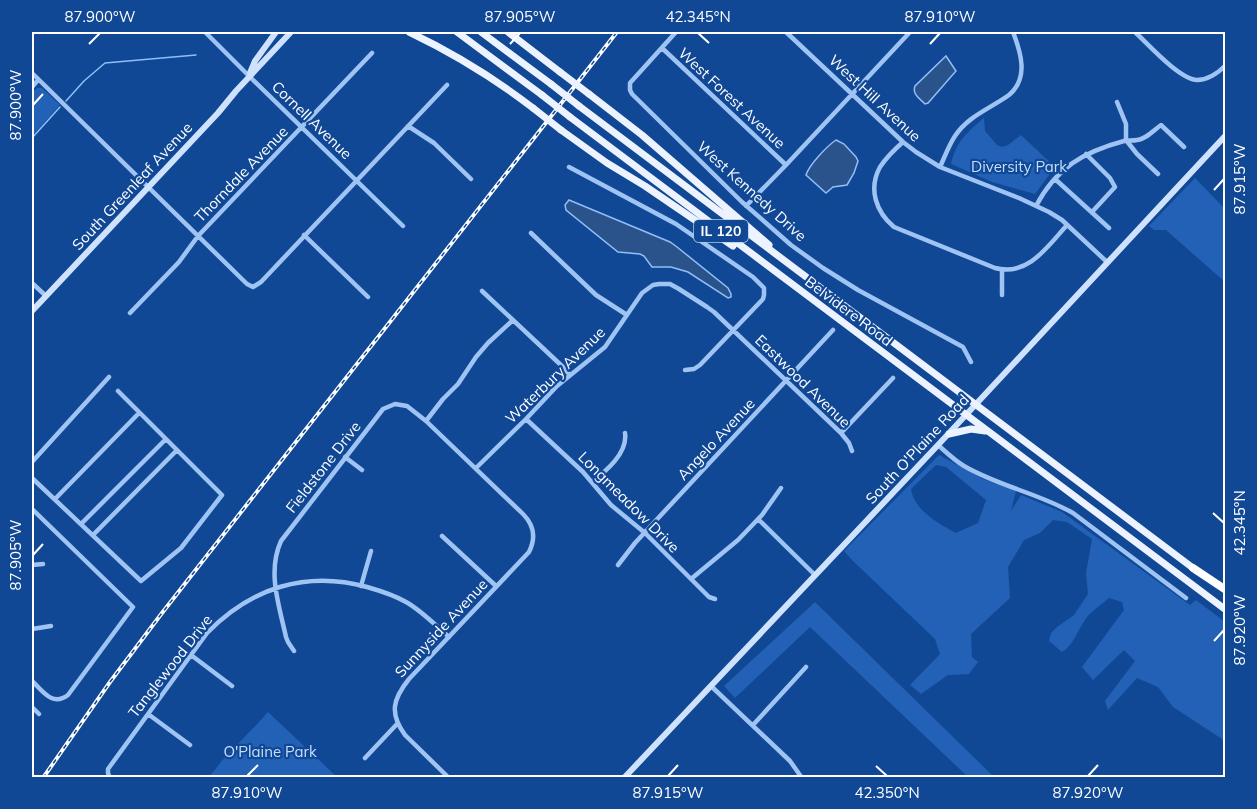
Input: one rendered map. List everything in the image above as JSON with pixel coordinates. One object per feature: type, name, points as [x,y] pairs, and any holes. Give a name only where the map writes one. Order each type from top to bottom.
[{"type":"highway","points":[[1192,568],[1226,591]]},
{"type":"main road","name":"South Greenleaf Avenue","points":[[249,76],[255,61],[276,32]]},
{"type":"main road","name":"South Greenleaf Avenue","points":[[32,311],[291,32]]},
{"type":"main road","points":[[409,32],[465,61],[497,81],[607,163],[799,290]]},
{"type":"main road","name":"Belvidere Road","points":[[457,32],[1226,610]]},
{"type":"main road","name":"Belvidere Road","points":[[481,32],[1192,568]]},
{"type":"main road","points":[[508,32],[650,142],[821,289]]},
{"type":"main road","name":"South O'Plaine Road","points":[[624,777],[939,445],[1226,135]]},
{"type":"main road","points":[[949,434],[971,429],[987,431]]},
{"type":"street","name":"Cornell Avenue","points":[[206,32],[403,225]]},
{"type":"street","points":[[662,48],[676,32]]},
{"type":"street","name":"West Hill Avenue","points":[[786,32],[916,152],[940,167],[1048,212],[1067,225],[1107,262]]},
{"type":"street","points":[[746,206],[910,32]]},
{"type":"street","points":[[940,167],[959,130],[972,118],[1015,91],[1019,84],[1023,66],[1012,32]]},
{"type":"street","points":[[1135,32],[1186,77],[1197,80],[1204,78],[1216,74],[1226,65]]},
{"type":"street","name":"West Kennedy Drive","points":[[662,48],[630,83],[632,94],[746,206],[791,245],[823,268],[885,306],[963,347],[971,362]]},
{"type":"street","name":"West Forest Avenue","points":[[662,48],[786,165]]},
{"type":"street","name":"Thorndale Avenue","points":[[130,313],[179,262],[198,236],[372,53]]},
{"type":"street","points":[[32,73],[250,287],[255,287],[272,270],[447,85]]},
{"type":"street","points":[[32,87],[38,80]]},
{"type":"street","points":[[1197,80],[1200,88]]},
{"type":"street","points":[[1117,102],[1126,124],[1126,140],[1158,174]]},
{"type":"street","points":[[1036,206],[1042,195],[1066,167],[1086,154],[1126,140],[1140,141],[1161,125],[1184,147]]},
{"type":"street","points":[[408,126],[434,143],[471,179]]},
{"type":"street","points":[[903,142],[880,168],[875,180],[874,197],[884,217],[894,227],[1002,270],[1015,270],[1029,264],[1040,255],[1067,225]]},
{"type":"street","points":[[1086,154],[1110,178],[1115,187],[1092,212]]},
{"type":"street","points":[[569,167],[676,224],[744,270],[764,288],[764,296],[758,304],[700,365],[694,369],[685,370]]},
{"type":"street","points":[[1055,179],[1109,228]]},
{"type":"street","points":[[531,233],[596,295],[627,315]]},
{"type":"street","points":[[304,235],[368,297]]},
{"type":"street","points":[[1002,270],[1002,295]]},
{"type":"street","points":[[32,282],[46,296]]},
{"type":"street","name":"Waterbury Avenue","points":[[476,468],[557,387],[605,347],[645,290],[659,284],[670,284],[707,307],[733,330]]},
{"type":"street","points":[[482,291],[570,375]]},
{"type":"street","points":[[476,468],[426,421],[458,384],[488,343],[513,320]]},
{"type":"street","name":"Eastwood Avenue","points":[[733,330],[841,433],[852,451]]},
{"type":"street","name":"Angelo Avenue","points":[[618,565],[833,330]]},
{"type":"street","points":[[32,462],[109,377]]},
{"type":"street","points":[[841,433],[893,378]]},
{"type":"street","points":[[32,478],[141,581],[181,548],[222,495],[118,391]]},
{"type":"street","name":"Fieldstone Drive","points":[[294,651],[286,637],[273,566],[281,541],[383,409],[394,404],[407,406],[426,421]]},
{"type":"street","points":[[55,499],[139,412]]},
{"type":"street","name":"Longmeadow Drive","points":[[526,419],[592,482],[611,505],[645,533],[709,597],[715,599]]},
{"type":"street","points":[[592,482],[616,459],[624,447],[625,433]]},
{"type":"street","points":[[81,524],[166,439]]},
{"type":"street","points":[[939,445],[964,466],[1072,513],[1186,598]]},
{"type":"street","points":[[93,536],[177,450]]},
{"type":"street","points":[[345,457],[362,470]]},
{"type":"street","name":"Sunnyside Avenue","points":[[397,724],[394,711],[400,690],[524,557],[534,538],[531,524],[524,514],[476,468]]},
{"type":"street","points":[[691,579],[738,540],[758,519],[781,488]]},
{"type":"street","points":[[32,511],[133,607],[64,699],[52,699],[32,681]]},
{"type":"street","points":[[758,519],[815,575]]},
{"type":"street","points":[[442,536],[496,586]]},
{"type":"street","points":[[361,586],[371,551]]},
{"type":"street","points":[[32,565],[43,564]]},
{"type":"street","name":"Tanglewood Drive","points":[[110,777],[108,769],[116,757],[207,633],[226,615],[252,598],[276,588],[319,581],[361,586],[407,603],[426,616],[449,637]]},
{"type":"street","points":[[32,629],[51,626]]},
{"type":"street","points":[[191,655],[232,686]]},
{"type":"street","points":[[753,725],[806,667]]},
{"type":"street","points":[[711,686],[790,761],[802,777]]},
{"type":"street","points":[[32,707],[39,714]]},
{"type":"street","points":[[148,714],[190,745]]},
{"type":"street","points":[[365,758],[397,724],[405,735],[449,777]]},
{"type":"green space","points":[[37,88],[42,88],[60,105],[32,136],[32,93]]},
{"type":"green space","name":"Diversity Park","points":[[984,118],[985,131],[997,145],[1002,147],[1008,145],[1021,135],[1055,167],[1035,194],[992,182],[951,164],[963,138]]},
{"type":"green space","points":[[1195,178],[1225,209],[1225,282],[1166,230],[1154,230],[1149,226]]},
{"type":"green space","points":[[939,455],[983,479],[1016,491],[1011,511],[1021,495],[1062,512],[1190,605],[1196,600],[1225,622],[1225,745],[1222,739],[1173,707],[1158,687],[1137,678],[1108,710],[1105,701],[1135,661],[1124,650],[1093,680],[1082,667],[1124,610],[1122,602],[1109,598],[1095,609],[1087,617],[1070,645],[1062,652],[1049,641],[1051,633],[1074,615],[1088,594],[1086,573],[1092,539],[1067,522],[1053,520],[1040,533],[1024,540],[1008,567],[1010,598],[971,634],[972,657],[978,662],[969,674],[948,675],[921,694],[910,685],[940,654],[935,639],[844,551]],"holes":[[[936,465],[946,467],[986,500],[978,523],[956,533],[935,521],[922,510],[913,497],[911,489]]]},
{"type":"green space","points":[[815,602],[994,777],[968,777],[810,627],[735,698],[724,686]]},
{"type":"green space","name":"O'Plaine Park","points":[[268,712],[337,777],[208,777]]},
{"type":"shaded area","points":[[946,56],[956,71],[925,104],[915,94],[915,86]]},
{"type":"shaded area","points":[[836,140],[844,144],[858,161],[847,185],[833,187],[826,193],[806,175],[819,156]]},
{"type":"shaded area","points":[[569,200],[670,242],[728,288],[731,297],[728,298],[688,272],[671,267],[652,267],[640,254],[618,252],[566,210],[565,205]]},
{"type":"waterway","points":[[66,101],[105,63],[196,55]]},
{"type":"waterway","points":[[32,138],[60,107]]},
{"type":"railway","points":[[43,778],[110,682],[162,613],[617,32]]}]
